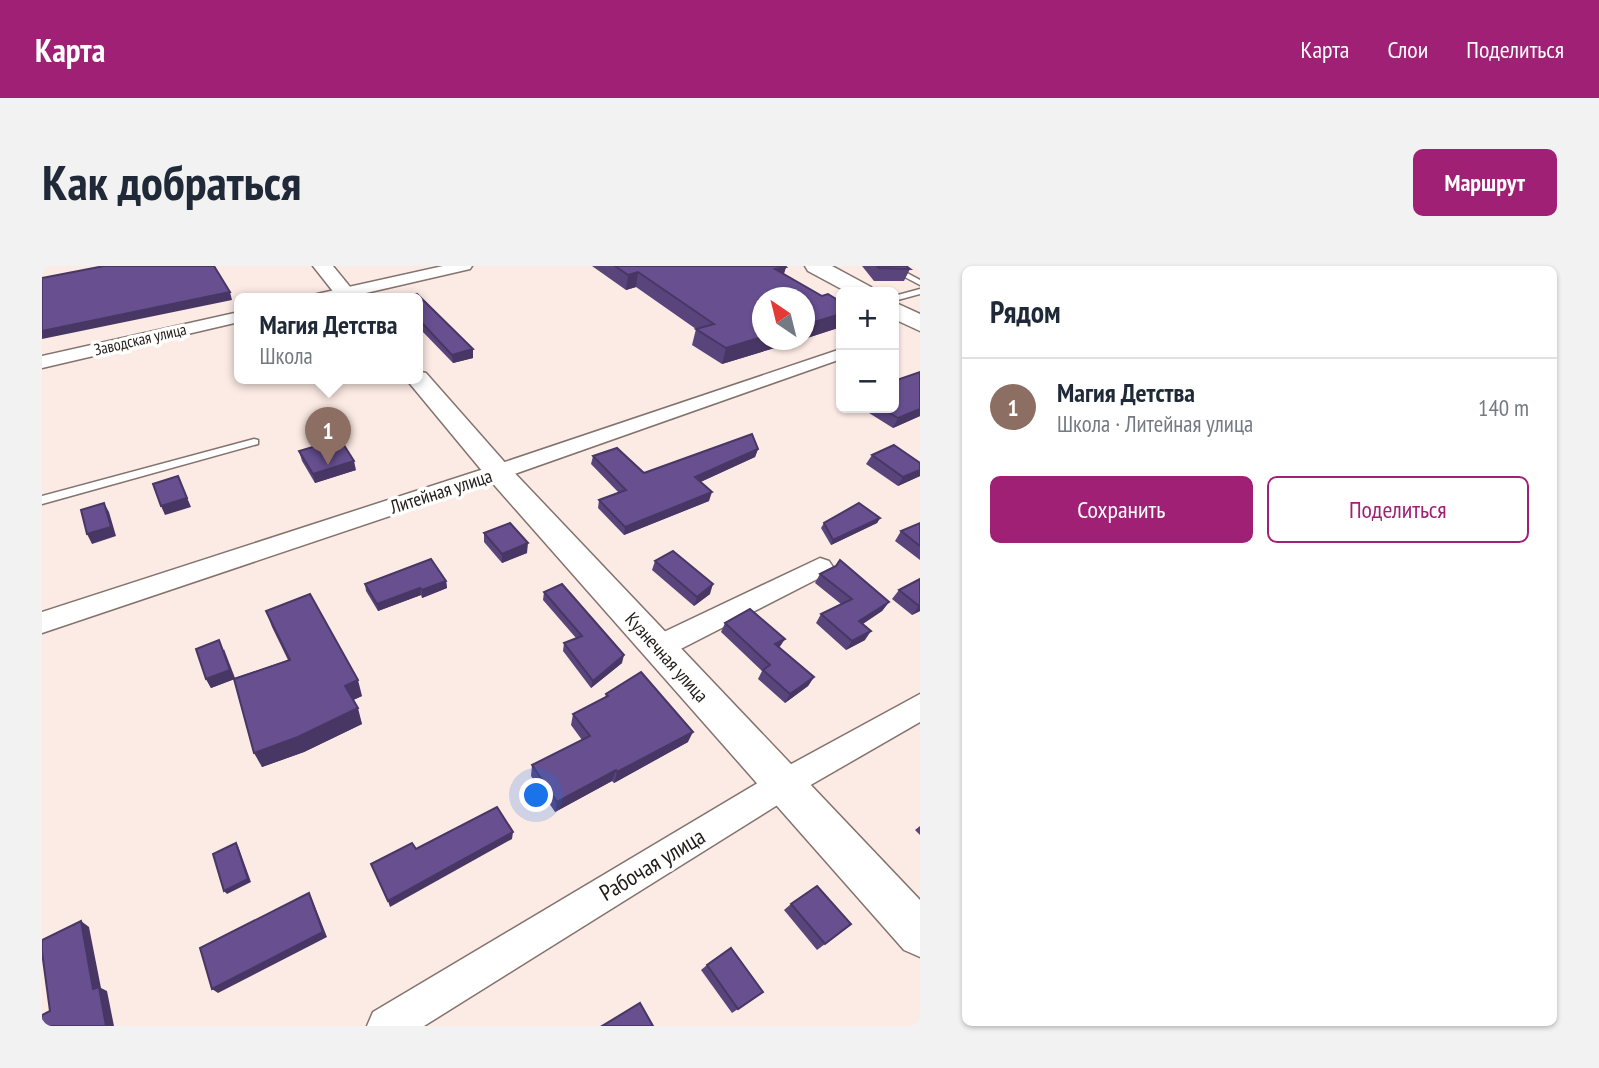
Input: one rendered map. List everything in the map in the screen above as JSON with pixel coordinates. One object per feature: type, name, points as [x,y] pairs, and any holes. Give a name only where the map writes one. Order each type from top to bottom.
[{"type":"main road","points":[[816,266],[854,287]]},
{"type":"main road","points":[[899,312],[920,324]]},
{"type":"street","points":[[323,266],[345,293]]},
{"type":"street","points":[[359,293],[464,266]]},
{"type":"street","name":"Заводская улица","points":[[42,362],[234,318]]},
{"type":"street","name":"Литейная улица","points":[[42,623],[498,472],[836,355]]},
{"type":"street","name":"Кузнечная улица","points":[[422,384],[498,472],[920,934]]},
{"type":"street","points":[[659,647],[820,567]]},
{"type":"street","name":"Рабочая улица","points":[[387,1026],[784,784],[920,706]]},
{"type":"lane","points":[[888,266],[920,283]]},
{"type":"lane","points":[[899,297],[920,291]]},
{"type":"lane","points":[[42,500],[254,442]]},
{"type":"building","points":[[104,266],[214,266],[230,292],[42,331],[42,278]]},
{"type":"building","points":[[615,266],[785,266],[775,269],[806,287],[752,287],[752,340],[726,348],[696,329],[714,324],[638,272],[628,275]]},
{"type":"building","points":[[877,266],[906,266],[910,269],[879,268]]},
{"type":"building","points":[[815,292],[822,296],[828,294],[836,299],[836,315],[815,322]]},
{"type":"building","points":[[423,300],[473,349],[452,355],[423,324]]},
{"type":"building","points":[[920,372],[920,409],[898,418],[890,413],[899,413],[899,379]]},
{"type":"building","points":[[752,434],[758,449],[695,477],[712,492],[625,527],[599,500],[626,490],[593,456],[617,448],[644,473]]},
{"type":"building","points":[[340,439],[354,461],[313,474],[299,451]]},
{"type":"building","points":[[894,445],[920,463],[920,470],[903,477],[872,455]]},
{"type":"building","points":[[178,476],[187,498],[161,506],[153,484]]},
{"type":"building","points":[[104,503],[111,527],[87,534],[81,510]]},
{"type":"building","points":[[859,503],[880,518],[833,540],[824,523]]},
{"type":"building","points":[[510,523],[528,543],[502,554],[484,533]]},
{"type":"building","points":[[920,523],[920,546],[901,531]]},
{"type":"building","points":[[673,551],[713,584],[697,597],[655,561]]},
{"type":"building","points":[[431,559],[446,581],[377,604],[365,584]]},
{"type":"building","points":[[840,560],[889,602],[859,621],[871,631],[852,641],[821,614],[852,599],[820,574],[836,566]]},
{"type":"building","points":[[920,579],[920,606],[919,606],[899,590]]},
{"type":"building","points":[[562,584],[624,655],[593,681],[564,643],[582,636],[544,592]]},
{"type":"building","points":[[310,594],[358,680],[345,686],[358,708],[298,737],[254,753],[234,679],[290,660],[266,611]]},
{"type":"building","points":[[750,609],[785,639],[775,644],[814,677],[790,694],[763,670],[770,665],[725,623]]},
{"type":"building","points":[[219,640],[230,670],[206,679],[196,649]]},
{"type":"building","points":[[641,672],[693,732],[557,802],[532,765],[590,736],[573,714],[608,696],[606,694]]},
{"type":"building","points":[[497,807],[513,832],[388,901],[371,864],[412,843],[416,849]]},
{"type":"building","points":[[236,843],[248,879],[224,891],[213,854]]},
{"type":"building","points":[[817,886],[851,924],[825,944],[791,904]]},
{"type":"building","points":[[309,893],[323,932],[212,989],[200,948]]},
{"type":"building","points":[[81,921],[93,989],[99,987],[106,1026],[42,1026],[42,1015],[50,1011],[42,940]]},
{"type":"building","points":[[731,948],[763,992],[738,1009],[707,965]]},
{"type":"building","points":[[640,1003],[653,1026],[602,1026]]},
{"type":"place","name":"Магия Детства","points":[[328,465]]}]
